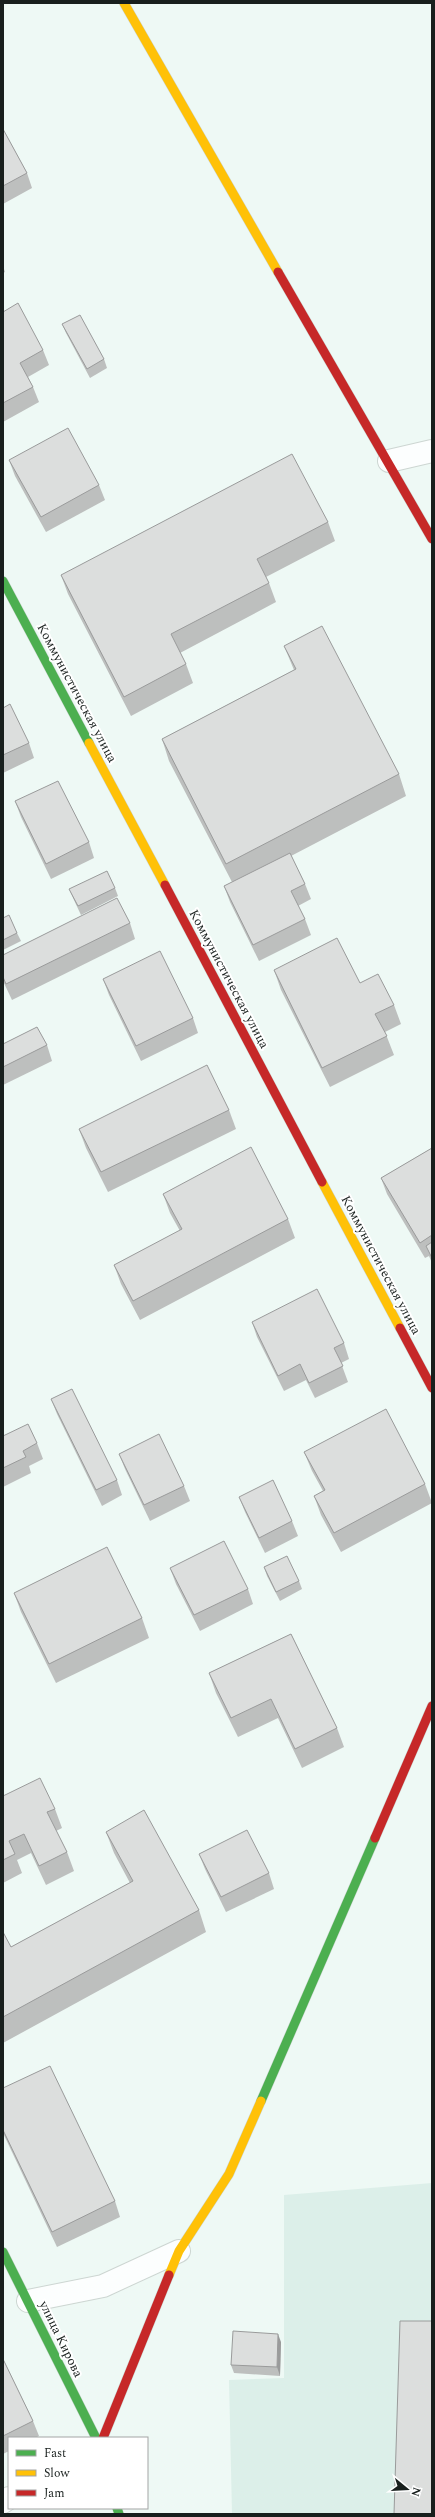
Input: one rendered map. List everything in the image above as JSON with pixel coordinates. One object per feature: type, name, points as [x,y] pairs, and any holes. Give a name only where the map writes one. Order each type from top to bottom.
[{"type":"street","points":[[124,3],[389,461],[432,539]]},
{"type":"street","points":[[389,461],[432,451]]},
{"type":"street","name":"Коммунистическая улица","points":[[3,582],[432,1388]]},
{"type":"street","points":[[103,2437],[179,2251],[229,2174],[432,1706]]},
{"type":"street","points":[[28,2301],[103,2286],[179,2251]]},
{"type":"street","name":"улица Кирова","points":[[3,2252],[96,2437]]},
{"type":"shaded area","points":[[432,2183],[432,2514],[232,2514],[229,2380],[284,2378],[284,2195]]},
{"type":"building","points":[[3,129],[27,173],[3,186]]},
{"type":"building","points":[[18,303],[43,350],[20,363],[33,387],[3,403],[3,312]]},
{"type":"building","points":[[80,315],[104,359],[87,369],[62,324]]},
{"type":"building","points":[[68,428],[99,485],[41,517],[9,460]]},
{"type":"building","points":[[292,454],[328,522],[257,559],[269,583],[171,634],[186,664],[124,697],[61,575]]},
{"type":"building","points":[[322,626],[399,774],[226,864],[162,739],[296,669],[284,646]]},
{"type":"building","points":[[10,704],[29,743],[3,755],[3,708]]},
{"type":"building","points":[[58,781],[89,842],[46,864],[15,801]]},
{"type":"building","points":[[290,853],[305,884],[291,891],[305,919],[253,945],[224,886]]},
{"type":"building","points":[[107,871],[115,888],[78,906],[69,889]]},
{"type":"building","points":[[117,898],[130,923],[6,984],[3,977],[3,955]]},
{"type":"building","points":[[9,915],[17,933],[3,940],[3,918]]},
{"type":"building","points":[[337,938],[360,983],[378,974],[394,1005],[375,1014],[387,1036],[322,1068],[274,970]]},
{"type":"building","points":[[160,951],[193,1018],[136,1046],[103,979]]},
{"type":"building","points":[[37,1027],[47,1045],[3,1067],[3,1044]]},
{"type":"building","points":[[207,1065],[229,1110],[101,1172],[79,1129]]},
{"type":"building","points":[[251,1147],[288,1219],[133,1301],[114,1265],[182,1229],[163,1194]]},
{"type":"building","points":[[432,1148],[432,1235],[420,1243],[381,1178]]},
{"type":"building","points":[[432,1242],[432,1258],[426,1246]]},
{"type":"building","points":[[317,1289],[344,1343],[334,1348],[343,1366],[309,1383],[300,1364],[278,1376],[252,1322]]},
{"type":"building","points":[[72,1389],[117,1480],[96,1490],[51,1399]]},
{"type":"building","points":[[386,1409],[425,1484],[334,1533],[314,1496],[325,1490],[304,1452]]},
{"type":"building","points":[[28,1424],[37,1443],[23,1451],[26,1457],[3,1468],[3,1436]]},
{"type":"building","points":[[159,1434],[184,1486],[144,1505],[119,1454]]},
{"type":"building","points":[[273,1480],[292,1521],[259,1538],[239,1497]]},
{"type":"building","points":[[224,1541],[248,1589],[194,1615],[170,1568]]},
{"type":"building","points":[[107,1547],[142,1618],[49,1664],[14,1593]]},
{"type":"building","points":[[287,1556],[299,1581],[276,1592],[264,1567]]},
{"type":"building","points":[[291,1634],[337,1728],[295,1749],[271,1699],[231,1718],[209,1673]]},
{"type":"building","points":[[40,1778],[55,1809],[47,1812],[67,1852],[39,1866],[24,1834],[9,1841],[15,1854],[3,1860],[3,1796]]},
{"type":"building","points":[[144,1810],[199,1910],[3,2017],[3,1932],[11,1947],[133,1881],[106,1832]]},
{"type":"building","points":[[247,1830],[269,1873],[221,1897],[199,1854]]},
{"type":"building","points":[[50,2066],[115,2201],[52,2232],[3,2130],[3,2088]]},
{"type":"building","points":[[400,2321],[432,2321],[432,2514],[394,2514]]},
{"type":"building","points":[[233,2331],[278,2334],[277,2367],[231,2365]]},
{"type":"building","points":[[3,2359],[33,2421],[3,2436]]},
{"type":"traffic: fast","points":[[3,581],[89,743]]},
{"type":"traffic: fast","points":[[261,2101],[375,1838]]},
{"type":"traffic: fast","points":[[3,2252],[96,2437]]},
{"type":"traffic: fast","points":[[117,2509],[119,2514]]},
{"type":"traffic: slow","points":[[124,3],[278,272]]},
{"type":"traffic: slow","points":[[89,743],[165,885]]},
{"type":"traffic: slow","points":[[322,1182],[400,1328]]},
{"type":"traffic: slow","points":[[169,2275],[179,2251],[229,2174],[261,2101]]},
{"type":"traffic: jam","points":[[278,272],[432,539]]},
{"type":"traffic: jam","points":[[165,885],[322,1182]]},
{"type":"traffic: jam","points":[[400,1328],[432,1388]]},
{"type":"traffic: jam","points":[[375,1838],[432,1706]]},
{"type":"traffic: jam","points":[[103,2437],[169,2275]]}]
